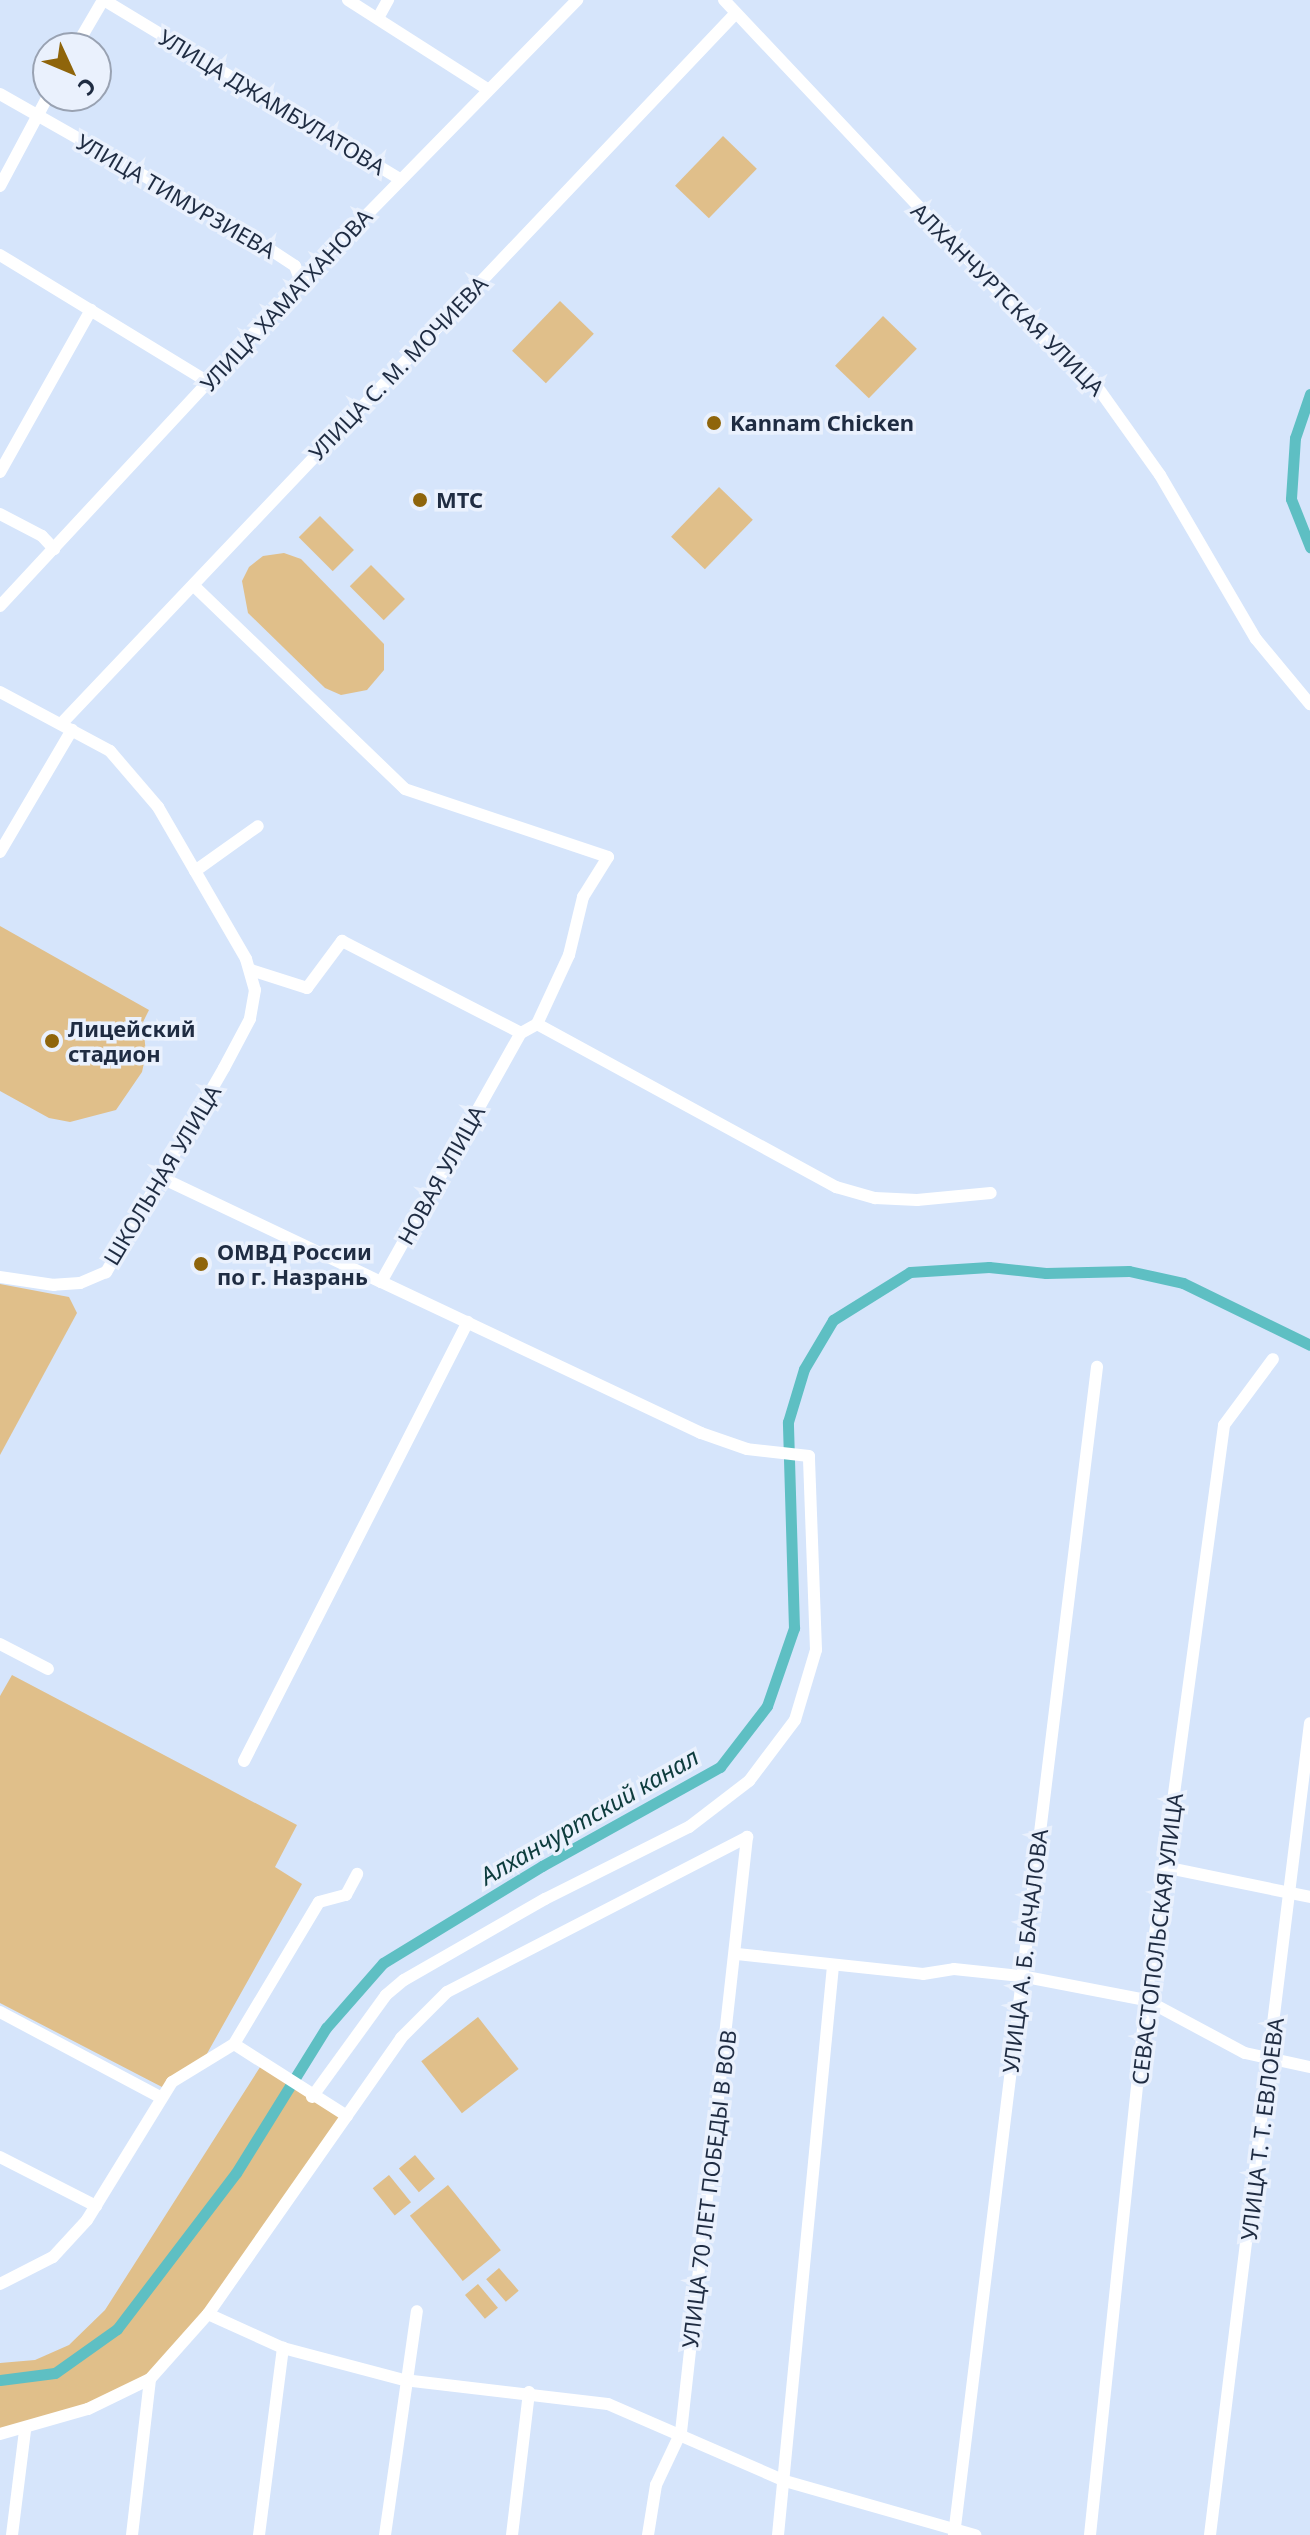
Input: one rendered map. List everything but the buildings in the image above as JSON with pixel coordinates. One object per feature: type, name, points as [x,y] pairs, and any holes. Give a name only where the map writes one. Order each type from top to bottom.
[{"type":"street","points":[[84,32],[103,0]]},
{"type":"street","name":"УЛИЦА ДЖАМБУЛАТОВА","points":[[103,0],[399,179]]},
{"type":"street","points":[[348,0],[487,89]]},
{"type":"street","points":[[378,18],[388,0]]},
{"type":"street","name":"УЛИЦА ХАМАТХАНОВА","points":[[0,606],[399,179],[577,0]]},
{"type":"street","name":"АЛХАНЧУРТСКАЯ УЛИЦА","points":[[724,0],[1064,361],[1088,374],[1160,475],[1256,639],[1310,704]]},
{"type":"street","name":"УЛИЦА С. М. МОЧИЕВА","points":[[0,852],[66,727],[193,585],[736,13]]},
{"type":"street","name":"УЛИЦА ТИМУРЗИЕВА","points":[[0,94],[248,235],[295,266],[301,282]]},
{"type":"street","points":[[0,186],[39,112]]},
{"type":"street","points":[[0,255],[210,383]]},
{"type":"street","points":[[0,472],[91,310]]},
{"type":"street","points":[[0,514],[42,536],[54,549]]},
{"type":"street","points":[[0,692],[110,751],[158,807],[251,970],[307,988],[342,941],[521,1033],[537,1024],[569,955],[583,897],[608,857],[405,789],[193,585]]},
{"type":"street","points":[[195,871],[258,826]]},
{"type":"street","name":"ШКОЛЬНАЯ УЛИЦА","points":[[0,1277],[54,1285],[80,1283],[106,1272],[250,1019],[251,970]]},
{"type":"street","points":[[537,1024],[836,1187],[875,1198],[917,1200],[991,1193]]},
{"type":"street","name":"НОВАЯ УЛИЦА","points":[[381,1282],[521,1033]]},
{"type":"street","points":[[162,1178],[701,1433],[778,1454],[809,1456],[816,1650],[795,1720],[749,1781],[689,1827],[545,1899],[404,1980],[386,1995],[312,2097]]},
{"type":"street","points":[[244,1761],[468,1322]]},
{"type":"street","name":"СЕВАСТОПОЛЬСКАЯ УЛИЦА","points":[[1090,2535],[1146,2000],[1224,1425],[1273,1359]]},
{"type":"street","name":"УЛИЦА А. Б. БАЧАЛОВА","points":[[954,2532],[1097,1367]]},
{"type":"street","points":[[0,1644],[48,1669]]},
{"type":"street","name":"УЛИЦА Т. Т. ЕВЛОЕВА","points":[[1210,2535],[1272,2057],[1310,1723]]},
{"type":"street","name":"УЛИЦА 70 ЛЕТ ПОБЕДЫ В ВОВ","points":[[347,2116],[401,2038],[447,1992],[747,1837],[737,1954],[681,2432],[656,2485],[648,2535]]},
{"type":"street","points":[[1164,1867],[1310,1897]]},
{"type":"street","points":[[0,2284],[53,2257],[96,2206],[172,2082],[234,2044],[319,1902],[346,1895],[357,1874]]},
{"type":"street","points":[[737,1954],[833,1966],[1021,1976],[1146,2000],[1245,2053],[1310,2067]]},
{"type":"street","points":[[778,2535],[833,1966]]},
{"type":"street","points":[[0,2012],[162,2098]]},
{"type":"street","points":[[0,2434],[25,2430],[150,2379],[208,2314],[347,2116],[299,2089],[234,2044]]},
{"type":"street","points":[[0,2157],[96,2206]]},
{"type":"street","points":[[385,2535],[404,2380],[417,2311]]},
{"type":"street","points":[[208,2314],[283,2348],[404,2380],[529,2392],[608,2404],[681,2432],[785,2481],[954,2532],[975,2535]]},
{"type":"street","points":[[259,2535],[283,2348]]},
{"type":"street","points":[[132,2535],[150,2379]]},
{"type":"street","points":[[512,2535],[529,2392]]},
{"type":"street","points":[[12,2535],[25,2430]]},
{"type":"shaded area","points":[[723,136],[757,169],[709,218],[675,186]]},
{"type":"shaded area","points":[[560,301],[594,334],[546,383],[512,351]]},
{"type":"shaded area","points":[[883,316],[917,349],[869,398],[835,366]]},
{"type":"shaded area","points":[[719,487],[753,520],[705,569],[671,537]]},
{"type":"shaded area","points":[[320,516],[354,550],[333,571],[299,537]]},
{"type":"shaded area","points":[[284,553],[301,559],[384,644],[384,670],[367,690],[341,695],[325,688],[248,613],[242,581],[249,567],[263,556]]},
{"type":"shaded area","points":[[371,565],[405,599],[384,620],[350,586]]},
{"type":"shaded area","points":[[0,926],[149,1010],[143,1022],[146,1054],[142,1072],[116,1110],[70,1122],[49,1118],[0,1091]]},
{"type":"shaded area","points":[[0,1284],[69,1297],[77,1313],[0,1455]]},
{"type":"shaded area","points":[[12,1675],[297,1825],[275,1867],[302,1884],[204,2059],[162,2087],[0,2003],[0,1696]]},
{"type":"shaded area","points":[[478,2017],[519,2069],[462,2113],[421,2061]]},
{"type":"shaded area","points":[[262,2064],[347,2116],[208,2314],[150,2379],[88,2409],[0,2434],[0,2363],[35,2360],[69,2345],[105,2310]]},
{"type":"shaded area","points":[[415,2155],[435,2179],[419,2192],[399,2168]]},
{"type":"shaded area","points":[[389,2175],[411,2202],[395,2215],[373,2188]]},
{"type":"shaded area","points":[[448,2185],[501,2250],[463,2281],[410,2216]]},
{"type":"shaded area","points":[[499,2268],[519,2291],[506,2302],[486,2279]]},
{"type":"shaded area","points":[[478,2284],[498,2308],[485,2319],[465,2295]]},
{"type":"waterway","name":"Алханчуртский канал","points":[[1310,394],[1295,438],[1291,499],[1310,547]]},
{"type":"waterway","name":"Алханчуртский канал","points":[[0,2380],[55,2373],[117,2329],[236,2173],[326,2028],[383,1963],[542,1866],[720,1767],[767,1706],[794,1628],[788,1422],[804,1369],[833,1320],[910,1272],[989,1267],[1046,1273],[1129,1271],[1183,1283],[1310,1345]]},
{"type":"place","name":"Kannam Chicken","points":[[714,423]]},
{"type":"place","name":"МТС","points":[[420,500]]},
{"type":"place","name":"Лицейский стадион","points":[[52,1041]]},
{"type":"place","name":"ОМВД России по г. Назрань","points":[[201,1264]]}]
